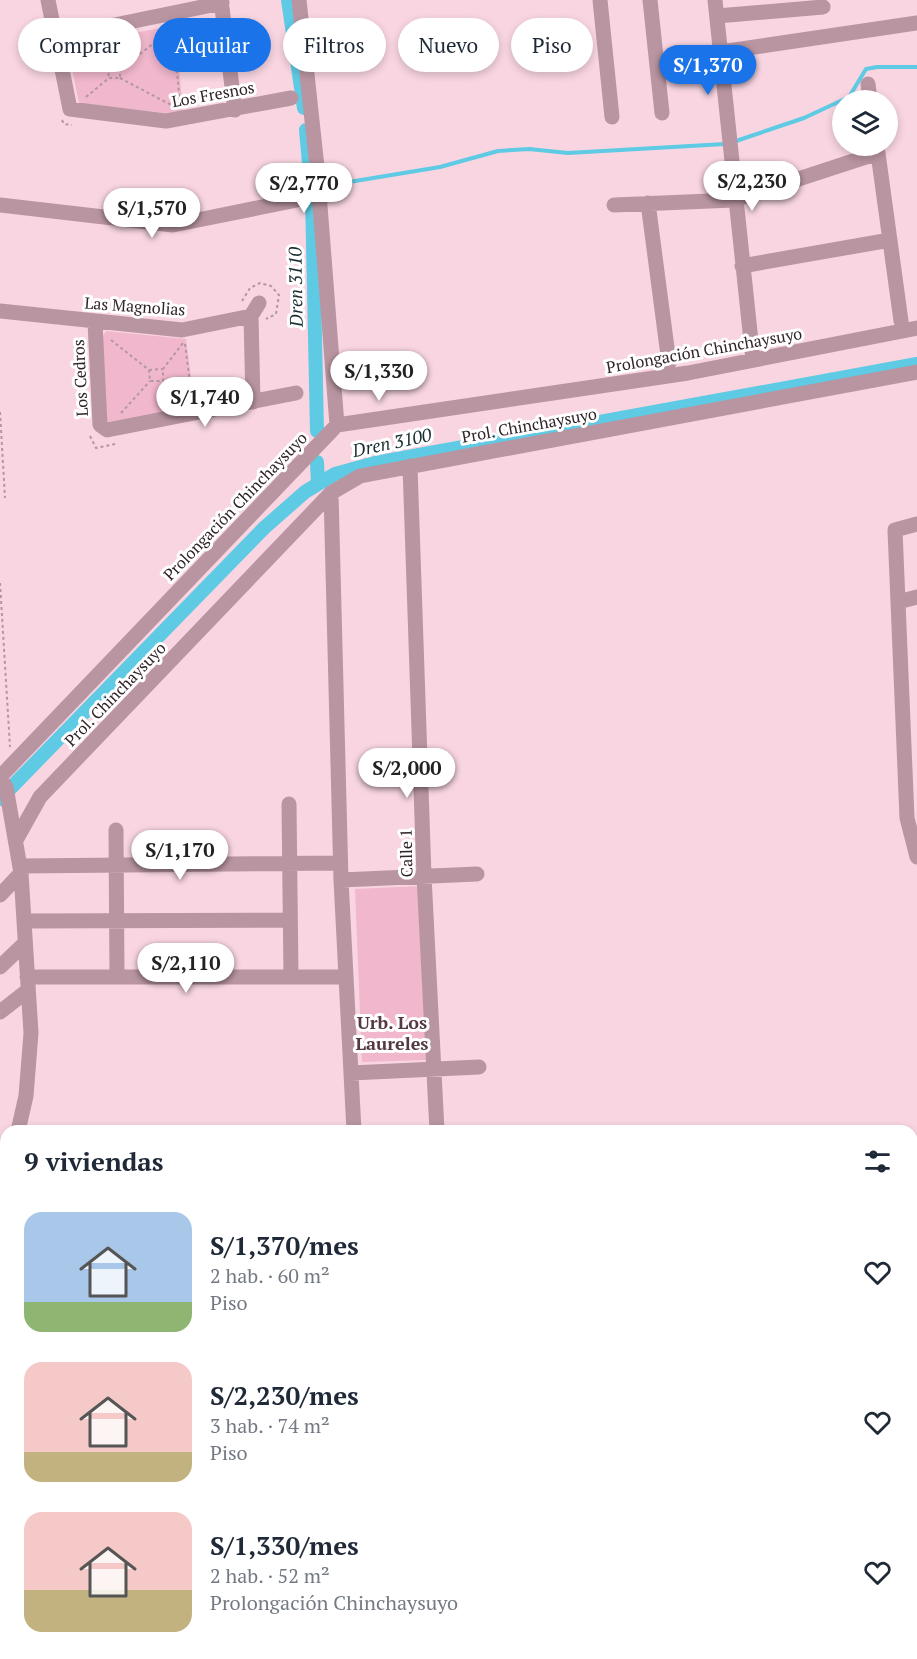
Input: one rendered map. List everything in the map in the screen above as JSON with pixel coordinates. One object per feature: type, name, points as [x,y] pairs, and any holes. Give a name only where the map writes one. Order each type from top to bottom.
[{"type":"street","points":[[48,0],[52,18]]},
{"type":"street","points":[[299,0],[317,166],[337,425]]},
{"type":"street","points":[[600,0],[612,117]]},
{"type":"street","points":[[650,0],[662,113]]},
{"type":"street","points":[[715,0],[734,200],[753,360]]},
{"type":"street","points":[[141,19],[222,1],[235,110]]},
{"type":"street","points":[[717,16],[774,5],[823,7]]},
{"type":"street","points":[[721,52],[917,23]]},
{"type":"street","points":[[66,72],[75,106]]},
{"type":"street","points":[[868,84],[869,90]]},
{"type":"street","name":"Los Fresnos","points":[[75,106],[166,121],[291,98]]},
{"type":"street","points":[[614,205],[734,200],[857,156]]},
{"type":"street","points":[[878,156],[901,321]]},
{"type":"street","points":[[0,205],[173,225],[302,199]]},
{"type":"street","points":[[648,203],[669,363]]},
{"type":"street","points":[[742,266],[890,240]]},
{"type":"street","name":"Las Magnolias","points":[[0,311],[182,330],[255,310],[253,402]]},
{"type":"street","name":"Los Cedros","points":[[95,322],[100,425],[107,430],[253,402]]},
{"type":"street","name":"Prolongación Chinchaysuyo","points":[[2,781],[12,764],[337,425],[688,373],[917,328]]},
{"type":"street","name":"Prol. Chinchaysuyo","points":[[16,840],[40,797],[331,493],[360,476],[917,372]]},
{"type":"street","points":[[253,402],[296,393]]},
{"type":"street","name":"Calle 1","points":[[410,466],[424,876],[436,1070],[437,1125]]},
{"type":"street","points":[[331,493],[340,863],[354,1125]]},
{"type":"street","points":[[917,524],[895,530],[902,678],[917,857]]},
{"type":"street","points":[[898,602],[917,597]]},
{"type":"street","points":[[902,678],[917,674]]},
{"type":"street","points":[[2,781],[9,804],[21,869],[31,1054],[26,1096],[19,1125]]},
{"type":"street","points":[[289,804],[291,977]]},
{"type":"street","points":[[116,830],[117,977]]},
{"type":"street","points":[[0,895],[21,869],[116,865],[340,863]]},
{"type":"street","points":[[341,880],[477,874]]},
{"type":"street","points":[[24,921],[290,920]]},
{"type":"street","points":[[0,967],[25,943]]},
{"type":"street","points":[[0,1012],[27,984],[117,977],[346,977]]},
{"type":"street","points":[[351,1073],[479,1067]]},
{"type":"path","points":[[141,53],[153,43]]},
{"type":"path","points":[[108,72],[109,78]]},
{"type":"path","points":[[120,72],[120,78]]},
{"type":"path","points":[[75,106],[109,78],[120,78],[180,110],[177,72]]},
{"type":"path","points":[[105,335],[149,370],[163,369]]},
{"type":"path","points":[[150,381],[163,381],[192,403],[185,341],[163,369],[163,381]]},
{"type":"path","points":[[119,416],[150,381],[149,370]]},
{"type":"path","points":[[0,412],[5,498]]},
{"type":"path","points":[[0,583],[12,764]]},
{"type":"shaded area","points":[[153,29],[153,72],[179,72],[183,111],[164,113],[79,103],[73,72],[141,72],[141,32]]},
{"type":"shaded area","points":[[106,331],[186,339],[195,409],[112,427],[107,421],[102,338]]},
{"type":"shaded area","points":[[420,886],[426,1060],[362,1062],[355,889]]},
{"type":"waterway","name":"Dren 3110","points":[[288,0],[304,108]]},
{"type":"waterway","points":[[733,142],[804,118],[849,97],[866,69],[917,67]]},
{"type":"waterway","name":"Dren 3110","points":[[306,130],[312,196],[317,431]]},
{"type":"waterway","points":[[337,184],[440,167],[498,151],[529,149],[568,153],[725,144]]},
{"type":"waterway","name":"Dren 3100","points":[[0,799],[264,528],[305,492],[335,474],[375,463],[917,364]]},
{"type":"waterway","name":"Dren 3110","points":[[317,462],[318,484]]},
{"type":"district","name":"Urb. Los Laureles","points":[[392,1033]]}]
